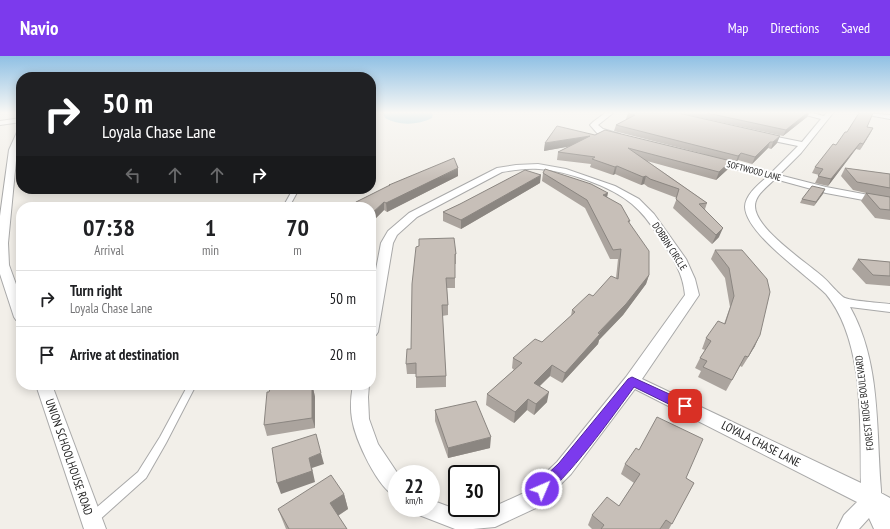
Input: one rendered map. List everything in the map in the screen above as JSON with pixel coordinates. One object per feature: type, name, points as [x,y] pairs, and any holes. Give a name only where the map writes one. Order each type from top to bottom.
[{"type":"street","points":[[613,135],[628,139]]},
{"type":"street","points":[[756,135],[803,145]]},
{"type":"street","name":"FOREST RIDGE BOULEVARD","points":[[812,135],[774,177],[757,191],[752,200],[751,211],[757,224],[769,239],[820,279],[840,302],[847,315],[856,342],[863,374],[869,428],[885,529]]},
{"type":"street","points":[[16,143],[13,150],[2,242],[3,265],[16,303]]},
{"type":"street","name":"SOFTWOOD LANE","points":[[702,158],[774,177],[847,194],[890,202]]},
{"type":"street","name":"DOBBIN CIRCLE","points":[[376,304],[387,243],[392,233],[413,215],[500,170],[529,167],[553,169],[612,187],[629,196],[651,217],[685,265],[692,295],[632,382],[564,468],[532,500],[495,517],[458,520],[440,513]]},
{"type":"street","points":[[840,302],[890,308]]},
{"type":"street","name":"LOYALA CHASE LANE","points":[[632,382],[738,432],[881,504]]},
{"type":"street","name":"UNION SCHOOLHOUSE ROAD","points":[[46,390],[93,524]]},
{"type":"street","points":[[361,390],[358,402],[363,432],[375,457],[388,475]]},
{"type":"street","points":[[848,529],[851,522],[881,504]]},
{"type":"lane","points":[[93,524],[142,475],[163,440],[189,390]]},
{"type":"building","points":[[551,135],[626,135],[731,161],[719,172],[628,148],[707,203],[699,204],[723,228],[716,235],[676,199],[679,189],[650,179],[646,176],[643,177],[617,166],[615,167],[592,159],[595,157],[558,152],[590,136],[545,143]]},
{"type":"building","points":[[656,135],[780,136],[773,142],[770,142],[755,157],[741,153],[738,156]]},
{"type":"building","points":[[843,135],[869,135],[863,144],[860,143],[831,179],[818,176],[823,169],[815,167],[833,144],[836,145]]},
{"type":"building","points":[[454,158],[458,168],[386,203],[384,202],[376,209],[376,202],[356,202],[372,194],[376,194],[376,192],[389,185]]},
{"type":"building","points":[[845,168],[890,174],[890,188],[857,182]]},
{"type":"building","points":[[545,169],[591,184],[608,193],[603,195],[621,205],[630,221],[628,221],[649,251],[649,275],[626,304],[598,333],[600,334],[565,373],[552,365],[534,383],[549,392],[536,404],[528,399],[515,412],[487,394],[522,363],[513,358],[535,339],[542,342],[575,312],[572,310],[589,294],[593,296],[611,276],[618,279],[621,249],[613,250],[587,200],[543,173]]},
{"type":"building","points":[[525,170],[541,175],[461,220],[443,212],[460,204]]},
{"type":"building","points":[[812,186],[825,189],[816,202],[802,199]]},
{"type":"building","points":[[866,193],[890,197],[890,210],[880,209]]},
{"type":"building","points":[[454,238],[456,254],[455,278],[446,278],[448,305],[442,305],[446,376],[416,377],[416,363],[406,364],[407,349],[411,349],[412,284],[416,247],[419,246],[419,239]]},
{"type":"building","points":[[715,250],[742,250],[767,279],[770,292],[760,335],[748,357],[745,356],[732,380],[703,367],[707,361],[700,358],[711,341],[706,338],[718,321],[725,324],[734,296],[729,268]]},
{"type":"building","points":[[858,259],[890,262],[890,276],[873,275]]},
{"type":"building","points":[[270,390],[312,390],[312,418],[264,425],[267,392],[269,392]]},
{"type":"building","points":[[476,401],[491,437],[448,448],[435,410]]},
{"type":"building","points":[[657,417],[703,439],[686,478],[694,483],[672,524],[666,520],[660,529],[601,529],[604,525],[592,515],[607,497],[619,506],[640,474],[625,464],[636,448],[639,450]]},
{"type":"building","points":[[316,434],[321,453],[309,458],[312,471],[277,483],[272,448]]},
{"type":"building","points":[[331,475],[344,494],[330,503],[347,529],[289,529],[278,509]]},
{"type":"route","points":[[542,489],[564,468],[632,382],[685,406]]}]
